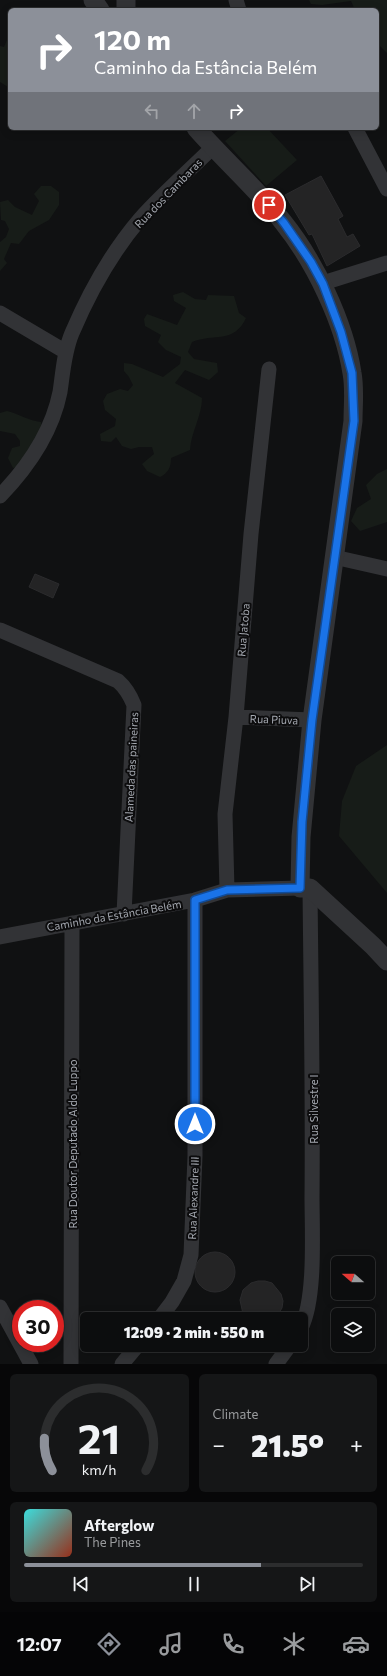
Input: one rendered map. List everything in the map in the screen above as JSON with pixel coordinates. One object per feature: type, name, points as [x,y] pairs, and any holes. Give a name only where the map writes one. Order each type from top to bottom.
[{"type":"street","points":[[198,130],[284,223],[311,262],[323,284],[347,349],[352,373],[354,421],[312,720],[302,829],[305,888],[373,946],[387,961]]},
{"type":"street","points":[[356,130],[387,189]]},
{"type":"street","name":"Rua dos Cambaras","points":[[0,496],[34,454],[49,428],[59,394],[66,352],[72,334],[94,286],[104,269],[140,220],[213,147]]},
{"type":"street","points":[[323,284],[387,263]]},
{"type":"street","points":[[0,313],[66,352]]},
{"type":"street","name":"Rua Jatoba","points":[[227,890],[225,814],[236,718],[251,534],[269,370]]},
{"type":"street","points":[[334,557],[387,570]]},
{"type":"street","name":"Alameda das paineiras","points":[[0,630],[118,681],[126,688],[131,698],[134,705],[124,914]]},
{"type":"street","name":"Rua Piuva","points":[[236,718],[312,720]]},
{"type":"street","name":"Caminho da Estância Belém","points":[[0,937],[195,900],[227,890],[305,888]]},
{"type":"street","name":"Rua Silvestre I","points":[[305,888],[313,1100],[312,1263],[308,1304],[306,1312]]},
{"type":"street","name":"Rua Alexandre III","points":[[164,1312],[184,1281],[191,1255],[195,1156],[195,900]]},
{"type":"street","name":"Rua Doutor Deputado Aldo Luppo","points":[[72,923],[72,1364]]},
{"type":"street","points":[[0,1307],[31,1364]]},
{"type":"street","points":[[122,1364],[132,1352]]},
{"type":"street","points":[[276,1364],[285,1352]]},
{"type":"shaded area","points":[[309,0],[387,0],[387,53],[379,45],[379,8],[354,8],[351,1],[322,5],[311,4]]},
{"type":"shaded area","points":[[8,39],[8,87],[0,82],[0,46],[4,47]]},
{"type":"shaded area","points":[[239,130],[269,130],[297,160],[266,186],[225,141]]},
{"type":"shaded area","points":[[41,186],[51,186],[59,192],[59,205],[49,220],[29,231],[19,244],[11,243],[4,259],[7,263],[0,271],[0,242],[6,237],[9,229],[5,221],[1,220],[0,202],[8,200],[15,207],[32,215],[39,201],[34,194]]},
{"type":"shaded area","points":[[183,292],[195,299],[206,300],[208,295],[234,296],[239,313],[246,318],[236,331],[229,335],[200,339],[192,342],[188,352],[194,359],[217,363],[218,372],[209,380],[185,370],[175,383],[202,398],[202,405],[192,437],[190,450],[171,458],[168,470],[160,477],[147,471],[142,464],[154,454],[152,447],[139,447],[131,449],[122,446],[116,437],[111,442],[101,441],[100,434],[115,426],[116,419],[105,410],[103,401],[107,394],[120,389],[128,391],[133,385],[124,371],[124,363],[132,364],[163,377],[180,364],[181,357],[166,350],[158,342],[161,335],[145,326],[144,319],[147,314],[177,325],[186,308],[174,301],[173,295]]},
{"type":"shaded area","points":[[7,411],[41,422],[43,431],[20,466],[13,468],[8,458],[12,448],[20,446],[20,441],[15,434],[0,431],[0,413]]},
{"type":"shaded area","points":[[387,469],[387,522],[360,531],[351,521],[357,508],[371,499],[366,485],[377,474]]},
{"type":"shaded area","points":[[387,745],[387,893],[339,836],[342,801],[356,766]]},
{"type":"building","points":[[321,176],[343,216],[338,219],[347,237],[353,234],[360,246],[327,266],[312,234],[309,235],[285,195]]},
{"type":"building","points":[[35,574],[59,584],[53,598],[29,587]]},
{"type":"building","points":[[219,1252],[226,1255],[232,1261],[235,1272],[234,1280],[226,1289],[219,1292],[211,1292],[204,1289],[196,1280],[195,1268],[198,1261],[207,1253]]},
{"type":"building","points":[[265,1281],[272,1283],[281,1294],[283,1301],[279,1312],[243,1312],[240,1300],[243,1290],[251,1283]]},
{"type":"route","points":[[195,1124],[195,900],[227,890],[300,888],[304,792],[312,720],[336,540],[354,421],[352,373],[347,349],[323,284],[311,262],[284,223],[269,205]]}]
